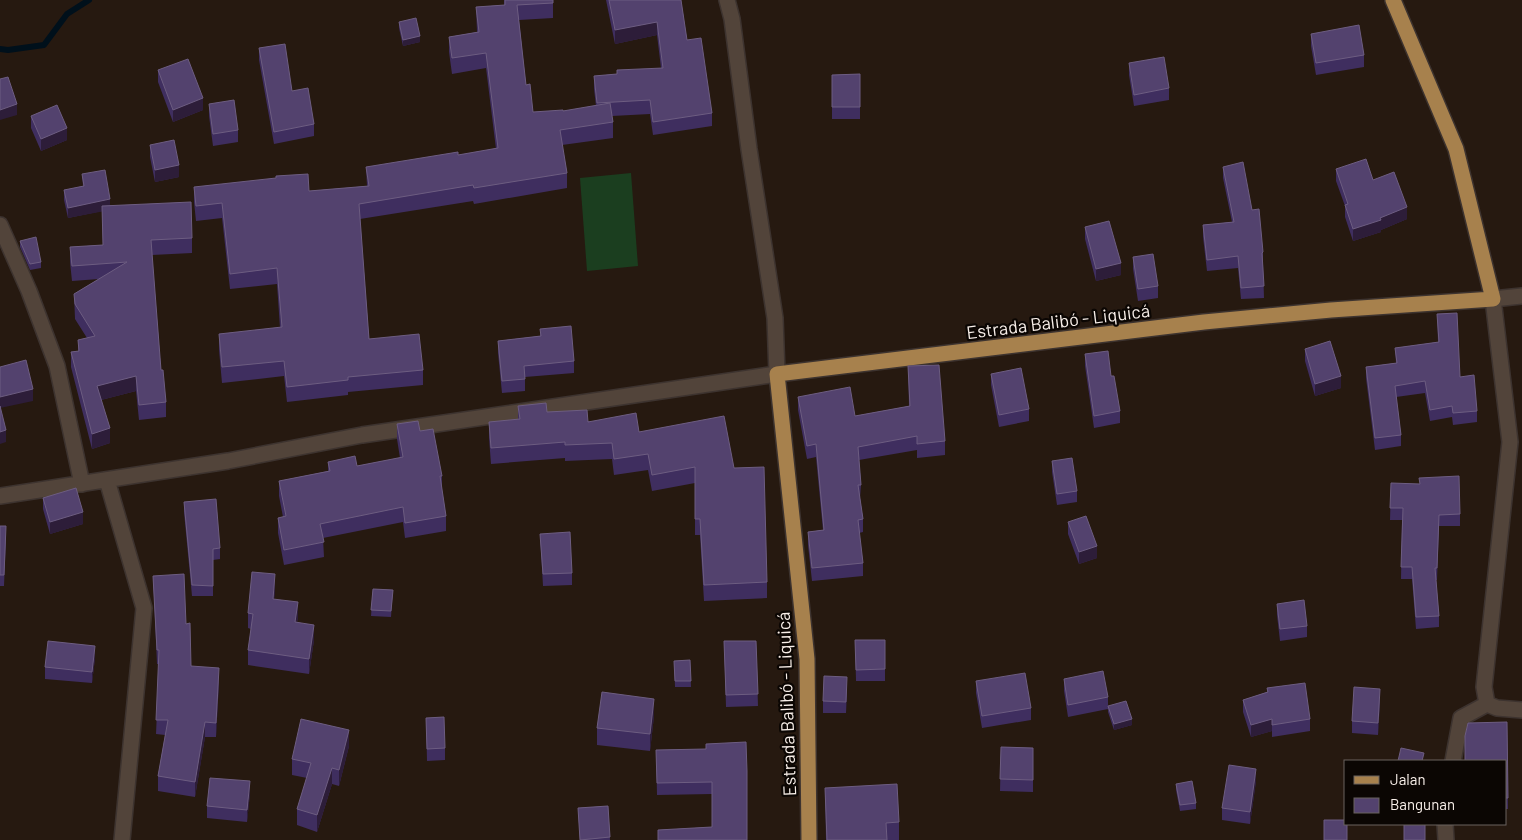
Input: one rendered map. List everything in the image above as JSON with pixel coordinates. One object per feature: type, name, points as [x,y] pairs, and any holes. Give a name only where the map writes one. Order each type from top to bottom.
[{"type":"main road","points":[[1393,0],[1456,149],[1493,299]]},
{"type":"main road","name":"Estrada Balibó - Liquicá","points":[[809,840],[807,659],[777,374],[1204,322],[1332,310],[1493,299]]},
{"type":"street","points":[[0,496],[228,461],[362,436],[777,374],[775,318],[749,149],[732,20],[727,0]]},
{"type":"street","points":[[0,224],[29,290],[57,366],[82,484]]},
{"type":"street","points":[[1487,704],[1484,687],[1510,442],[1493,299],[1522,296]]},
{"type":"street","points":[[107,480],[144,608],[122,840]]},
{"type":"street","points":[[1487,704],[1497,708],[1522,710]]},
{"type":"street","points":[[1453,760],[1461,718],[1487,704]]},
{"type":"street","points":[[1444,825],[1446,840]]},
{"type":"green space","points":[[631,173],[638,266],[587,271],[580,178]]},
{"type":"building","points":[[505,0],[553,0],[553,3],[517,5],[526,85],[530,84],[533,112],[563,111],[610,103],[613,122],[560,130],[567,173],[474,188],[473,185],[359,204],[369,339],[419,334],[423,370],[348,377],[348,380],[287,387],[284,361],[222,367],[219,334],[282,327],[277,268],[230,274],[222,203],[196,206],[194,187],[276,178],[276,176],[308,174],[309,191],[369,186],[366,167],[458,152],[458,155],[498,148],[486,53],[452,58],[449,37],[479,32],[476,7],[505,5]]},
{"type":"building","points":[[609,0],[681,0],[687,40],[701,38],[712,113],[653,122],[650,100],[597,103],[594,76],[617,74],[617,70],[663,68],[657,22],[615,30]]},
{"type":"building","points":[[416,18],[420,36],[403,40],[399,22]]},
{"type":"building","points":[[1359,25],[1364,55],[1316,63],[1311,34]]},
{"type":"building","points":[[285,44],[292,91],[308,88],[314,124],[274,132],[259,48]]},
{"type":"building","points":[[1164,57],[1169,88],[1134,95],[1129,63]]},
{"type":"building","points":[[188,59],[203,98],[173,110],[158,70]]},
{"type":"building","points":[[860,74],[860,107],[832,107],[832,75]]},
{"type":"building","points":[[8,77],[17,104],[0,110],[0,79]]},
{"type":"building","points":[[234,100],[238,130],[213,134],[209,104]]},
{"type":"building","points":[[57,105],[67,128],[41,139],[31,116]]},
{"type":"building","points":[[174,140],[179,165],[155,170],[150,145]]},
{"type":"building","points":[[1366,159],[1373,180],[1394,172],[1407,207],[1380,218],[1381,220],[1353,229],[1345,205],[1348,204],[1336,169]]},
{"type":"building","points":[[1243,162],[1252,210],[1259,209],[1264,286],[1241,288],[1238,256],[1207,260],[1203,225],[1234,222],[1223,167]]},
{"type":"building","points":[[105,170],[110,199],[68,208],[64,190],[84,186],[82,174]]},
{"type":"building","points":[[191,202],[192,238],[151,240],[161,370],[163,370],[166,402],[139,405],[136,376],[97,386],[110,428],[92,434],[71,352],[79,351],[78,340],[95,336],[75,304],[74,294],[127,262],[72,266],[70,247],[103,245],[102,206]]},
{"type":"building","points":[[1109,221],[1121,263],[1096,269],[1085,227]]},
{"type":"building","points":[[36,237],[41,262],[30,264],[20,241]]},
{"type":"building","points":[[1153,254],[1158,286],[1138,289],[1133,257]]},
{"type":"building","points":[[1457,313],[1460,377],[1474,375],[1477,411],[1453,413],[1452,406],[1430,410],[1425,381],[1395,386],[1401,435],[1375,438],[1366,367],[1397,363],[1395,348],[1439,342],[1437,314]]},
{"type":"building","points":[[571,326],[574,361],[524,366],[525,379],[502,381],[498,341],[541,336],[540,329]]},
{"type":"building","points":[[1330,341],[1341,376],[1315,384],[1305,349]]},
{"type":"building","points":[[1108,351],[1111,376],[1114,376],[1120,411],[1094,416],[1085,354]]},
{"type":"building","points":[[26,360],[33,389],[0,397],[0,367]]},
{"type":"building","points":[[939,365],[945,441],[917,444],[917,436],[858,447],[861,485],[858,485],[863,519],[858,520],[863,563],[812,568],[808,532],[824,530],[816,444],[807,446],[798,397],[850,387],[855,416],[910,406],[908,366]]},
{"type":"building","points":[[1021,368],[1029,409],[999,415],[991,374]]},
{"type":"building","points":[[546,403],[547,412],[587,410],[588,422],[636,413],[639,432],[724,416],[734,468],[764,467],[767,582],[704,585],[700,519],[695,519],[695,467],[652,475],[648,454],[614,459],[612,443],[565,445],[565,442],[491,448],[489,422],[520,419],[518,406]]},
{"type":"building","points":[[0,406],[6,430],[0,432]]},
{"type":"building","points":[[418,421],[420,431],[433,429],[442,476],[440,476],[446,516],[405,523],[403,507],[320,524],[324,542],[284,550],[278,518],[286,516],[279,481],[330,471],[328,462],[355,456],[357,466],[403,457],[397,424]]},
{"type":"building","points":[[1072,458],[1077,491],[1057,494],[1052,461]]},
{"type":"building","points":[[1459,476],[1460,514],[1439,515],[1437,568],[1435,568],[1439,616],[1416,617],[1412,567],[1401,567],[1403,508],[1390,508],[1391,483],[1420,484],[1419,478]]},
{"type":"building","points":[[76,488],[83,512],[50,522],[43,498]]},
{"type":"building","points":[[216,499],[220,548],[213,549],[213,586],[192,585],[184,502]]},
{"type":"building","points":[[1086,516],[1097,546],[1079,552],[1068,522]]},
{"type":"building","points":[[0,526],[6,526],[4,575],[0,575]]},
{"type":"building","points":[[570,532],[572,573],[543,574],[540,534]]},
{"type":"building","points":[[252,572],[275,574],[273,599],[298,602],[295,622],[314,625],[309,659],[248,650],[253,614],[248,613]]},
{"type":"building","points":[[184,574],[186,624],[190,623],[191,666],[219,668],[216,723],[205,722],[195,782],[158,776],[168,720],[156,720],[159,650],[157,650],[153,576]]},
{"type":"building","points":[[373,589],[393,590],[391,611],[371,610]]},
{"type":"building","points":[[1304,600],[1307,626],[1280,629],[1277,604]]},
{"type":"building","points":[[855,640],[885,640],[885,669],[856,670]]},
{"type":"building","points":[[48,641],[95,646],[92,672],[45,667]]},
{"type":"building","points":[[724,641],[756,641],[758,694],[726,695]]},
{"type":"building","points":[[690,660],[691,681],[675,681],[674,661]]},
{"type":"building","points":[[1103,671],[1108,697],[1068,705],[1064,679]]},
{"type":"building","points":[[1025,673],[1031,708],[982,716],[976,681]]},
{"type":"building","points":[[824,676],[847,677],[846,702],[823,701]]},
{"type":"building","points":[[1305,683],[1310,719],[1272,725],[1272,719],[1251,725],[1243,700],[1268,692],[1267,688]]},
{"type":"building","points":[[1354,687],[1380,689],[1378,723],[1352,721]]},
{"type":"building","points":[[602,692],[654,699],[650,734],[597,728]]},
{"type":"building","points":[[1126,701],[1132,719],[1114,724],[1108,706]]},
{"type":"building","points":[[444,717],[445,748],[427,749],[426,718]]},
{"type":"building","points":[[301,719],[349,730],[339,770],[332,768],[317,815],[297,809],[311,763],[292,759]]},
{"type":"building","points":[[1507,722],[1508,798],[1507,760],[1465,760],[1465,736],[1468,723]]},
{"type":"building","points":[[746,742],[747,840],[658,840],[658,830],[712,827],[712,782],[657,783],[656,750],[706,749],[706,744]]},
{"type":"building","points":[[1001,747],[1033,748],[1033,780],[1000,779]]},
{"type":"building","points":[[1401,748],[1424,753],[1422,760],[1398,760]]},
{"type":"building","points":[[1229,765],[1256,769],[1250,812],[1222,808]]},
{"type":"building","points":[[210,778],[250,781],[247,810],[207,806]]},
{"type":"building","points":[[1192,781],[1196,803],[1180,805],[1176,784]]},
{"type":"building","points":[[897,784],[899,822],[886,823],[887,840],[827,840],[825,788]]},
{"type":"building","points":[[608,806],[610,837],[580,840],[578,808]]},
{"type":"building","points":[[1324,820],[1344,820],[1344,825],[1347,825],[1347,840],[1324,840]]},
{"type":"building","points":[[1404,825],[1425,825],[1425,840],[1404,840]]},
{"type":"waterway","points":[[0,49],[8,50],[44,45],[67,14],[89,0]]}]
